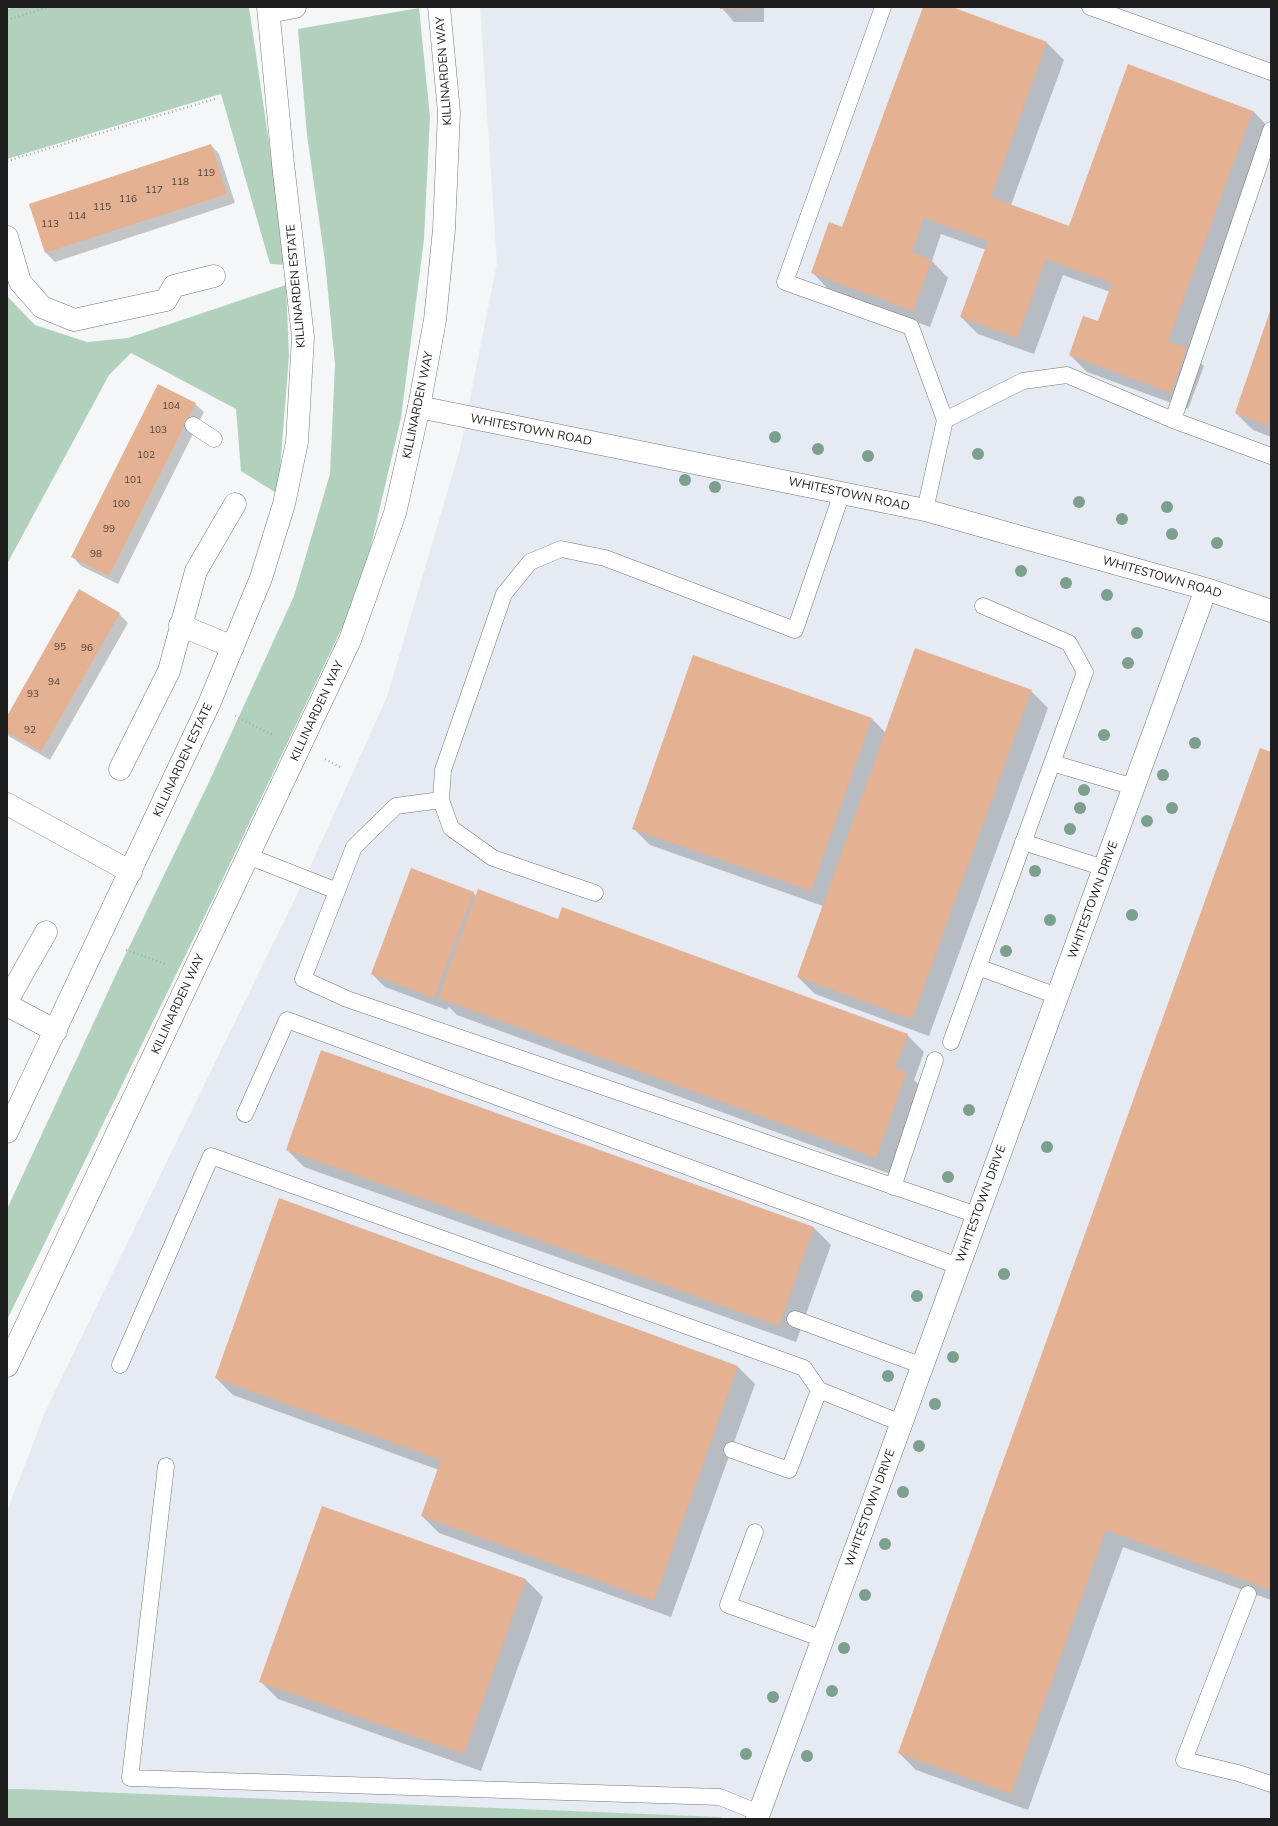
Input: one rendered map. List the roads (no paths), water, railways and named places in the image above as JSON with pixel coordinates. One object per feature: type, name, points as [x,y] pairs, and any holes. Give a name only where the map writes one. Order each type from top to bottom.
[{"type":"street","name":"KILLINARDEN ESTATE","points":[[7,1132],[99,940],[209,704],[261,578],[284,504],[296,442],[301,388],[303,337],[283,164],[269,10],[295,7]]},
{"type":"street","name":"KILLINARDEN WAY","points":[[7,1366],[350,640],[395,513],[419,407],[435,320],[444,229],[449,112],[439,7]]},
{"type":"street","points":[[7,237],[20,282],[42,307],[74,320],[166,300],[174,286],[214,276]]},
{"type":"street","name":"WHITESTOWN ROAD","points":[[419,407],[924,510],[1206,590],[1271,611]]},
{"type":"street","points":[[120,768],[169,671],[180,625],[196,571],[235,504]]},
{"type":"street","name":"WHITESTOWN DRIVE","points":[[758,1816],[1206,590]]},
{"type":"street","points":[[180,625],[233,647]]},
{"type":"street","points":[[7,804],[131,872]]},
{"type":"street","points":[[7,1001],[46,932]]},
{"type":"street","points":[[7,1005],[56,1031]]},
{"type":"lane","points":[[884,7],[785,282],[911,327],[945,420],[924,510]]},
{"type":"lane","points":[[1090,7],[1112,11],[1271,72]]},
{"type":"lane","points":[[1172,420],[1271,130]]},
{"type":"lane","points":[[945,420],[1023,381],[1067,375],[1172,420],[1271,456]]},
{"type":"lane","points":[[193,424],[214,439]]},
{"type":"lane","points":[[595,893],[493,858],[451,828],[441,800],[443,770],[504,594],[530,562],[561,549],[605,558],[795,630],[842,493]]},
{"type":"lane","points":[[951,1042],[1085,672],[1069,643],[983,606]]},
{"type":"lane","points":[[1052,763],[1134,787]]},
{"type":"lane","points":[[441,800],[396,806],[354,847],[303,979],[355,1002],[977,1215]]},
{"type":"lane","points":[[1023,842],[1104,868]]},
{"type":"lane","points":[[248,856],[337,892]]},
{"type":"lane","points":[[978,967],[1057,996]]},
{"type":"lane","points":[[245,1114],[287,1020],[958,1266]]},
{"type":"lane","points":[[893,1187],[935,1060]]},
{"type":"lane","points":[[120,1365],[211,1156],[804,1368],[819,1390],[901,1423]]},
{"type":"lane","points":[[795,1319],[922,1366]]},
{"type":"lane","points":[[732,1450],[789,1470],[819,1390]]},
{"type":"lane","points":[[166,1466],[130,1778],[720,1797],[758,1816]]},
{"type":"lane","points":[[755,1532],[728,1605],[823,1639]]},
{"type":"lane","points":[[1248,1594],[1184,1760],[1238,1773],[1271,1784]]}]
